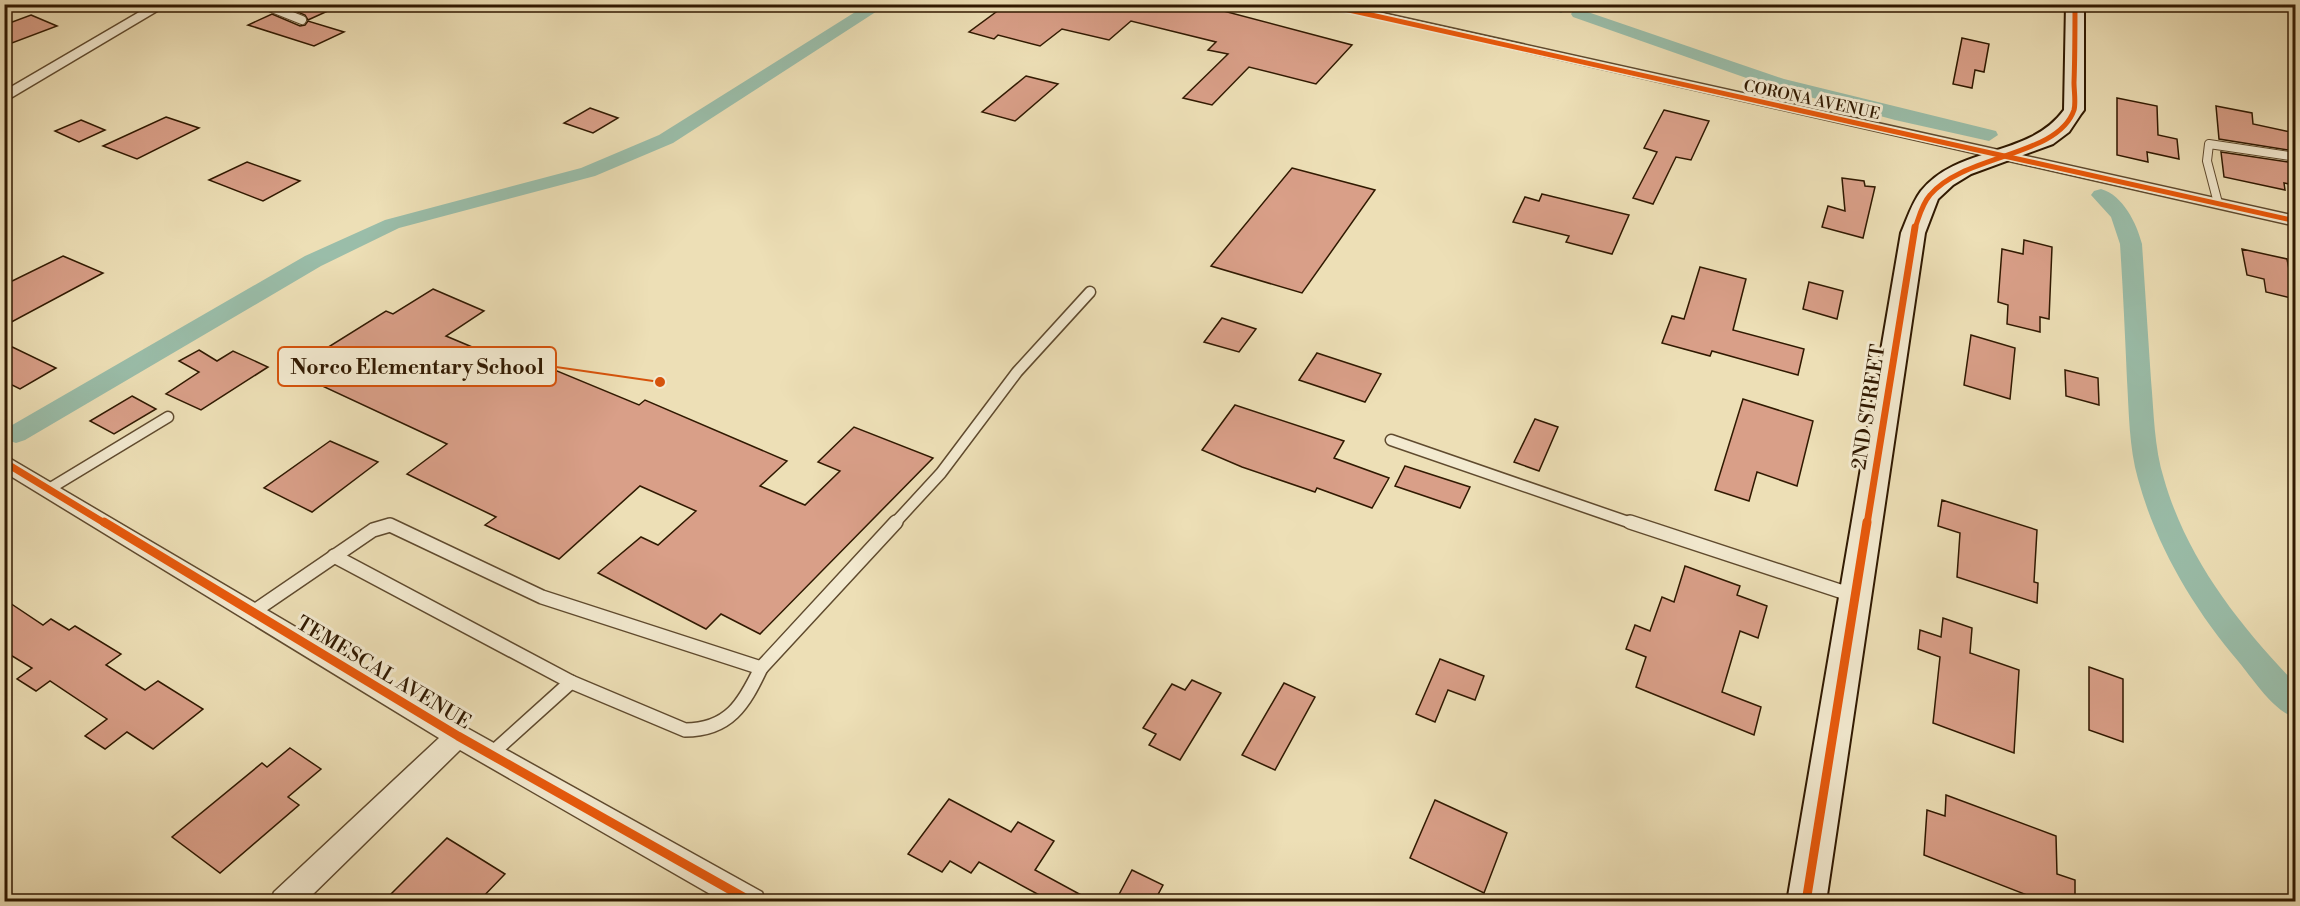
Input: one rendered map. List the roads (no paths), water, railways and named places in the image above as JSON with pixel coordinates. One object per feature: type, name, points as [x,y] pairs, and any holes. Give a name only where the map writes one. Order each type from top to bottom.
[{"type":"street","points":[[4,98],[164,4]]},
{"type":"street","name":"CORONA AVENUE","points":[[1322,4],[2295,221]]},
{"type":"street","name":"2ND STREET","points":[[1806,902],[1913,233],[1931,194],[1947,180],[2055,134],[2068,123],[2074,111],[2075,4]]},
{"type":"street","name":"TEMESCAL AVENUE","points":[[5,464],[458,736],[752,902]]},
{"type":"street","points":[[284,902],[458,736]]},
{"type":"lane","points":[[262,4],[302,20]]},
{"type":"lane","points":[[2218,203],[2207,161],[2209,144],[2295,157]]},
{"type":"lane","points":[[334,556],[571,682],[685,730],[696,732],[716,727],[738,710],[761,668],[941,473],[1017,372],[1090,292]]},
{"type":"lane","points":[[49,489],[168,417]]},
{"type":"lane","points":[[1391,440],[1740,560],[1855,596]]},
{"type":"lane","points":[[253,612],[373,530],[390,525],[446,548],[542,597],[638,626],[761,668]]},
{"type":"lane","points":[[491,754],[571,682]]},
{"type":"waterway","points":[[16,434],[313,261],[392,224],[588,172],[666,139],[880,4]]},
{"type":"waterway","points":[[1551,4],[1561,8]]},
{"type":"waterway","points":[[1579,14],[1778,83],[1895,114],[1989,135]]},
{"type":"waterway","points":[[2101,195],[2121,217],[2131,244],[2143,440],[2150,478],[2162,514],[2178,550],[2220,616],[2244,648],[2296,705]]},
{"type":"place","name":"Norco Elementary School","points":[[660,382]]}]
